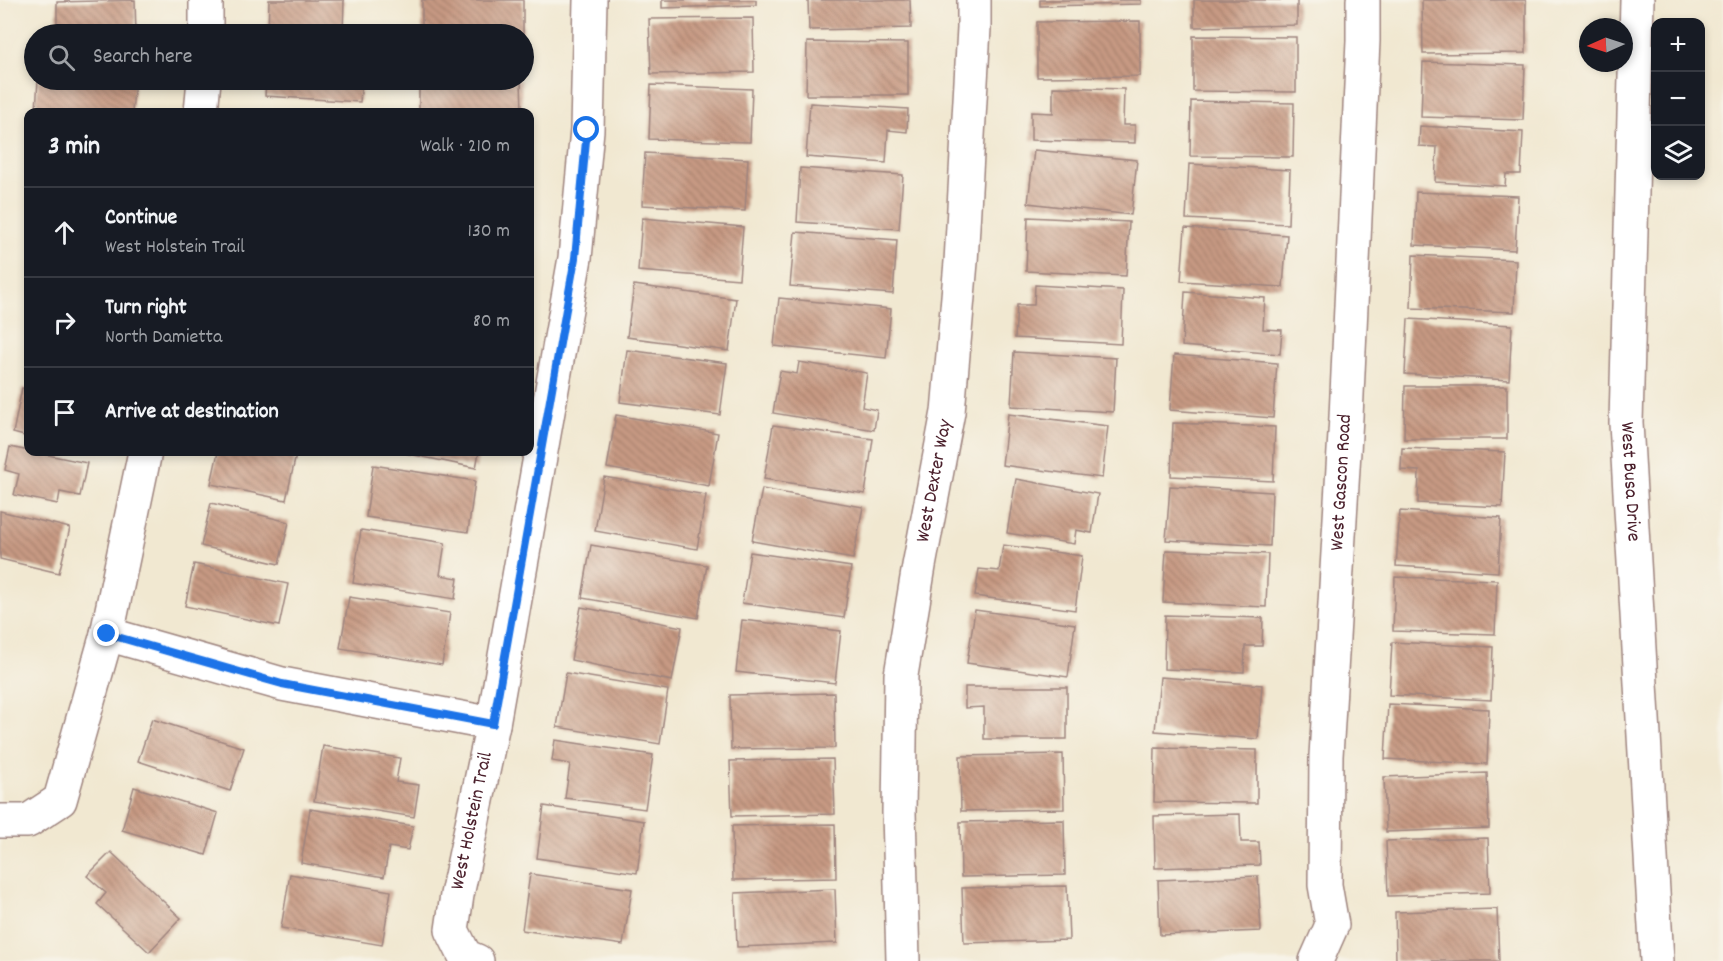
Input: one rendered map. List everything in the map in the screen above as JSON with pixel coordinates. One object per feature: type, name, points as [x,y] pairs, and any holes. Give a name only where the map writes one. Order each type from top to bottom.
[{"type":"street","points":[[206,0],[206,24]]},
{"type":"street","name":"West Holstein Trail","points":[[477,961],[465,956],[452,930],[457,895],[493,724],[575,258],[587,130],[591,0]]},
{"type":"street","name":"West Dexter Way","points":[[903,961],[899,812],[901,675],[948,412],[962,250],[974,0]]},
{"type":"street","name":"West Gascon Road","points":[[1316,961],[1332,925],[1325,885],[1326,756],[1346,405],[1363,0]]},
{"type":"street","name":"West Busa Drive","points":[[1637,0],[1626,423],[1657,961]]},
{"type":"street","points":[[201,108],[203,90]]},
{"type":"street","points":[[14,821],[60,800],[107,634],[143,456]]},
{"type":"street","points":[[107,634],[282,684],[493,724]]},
{"type":"building","points":[[135,0],[136,24],[57,24],[57,2]]},
{"type":"building","points":[[269,0],[344,0],[343,24],[268,24]]},
{"type":"building","points":[[422,0],[523,0],[523,24],[422,24]]},
{"type":"building","points":[[662,0],[756,0],[756,5],[662,8]]},
{"type":"building","points":[[808,0],[910,0],[911,28],[809,30]]},
{"type":"building","points":[[1040,0],[1141,0],[1141,4],[1040,6]]},
{"type":"building","points":[[1194,0],[1297,0],[1297,25],[1194,27]]},
{"type":"building","points":[[1422,0],[1526,0],[1526,53],[1423,54]]},
{"type":"building","points":[[753,18],[754,72],[651,74],[649,19]]},
{"type":"building","points":[[1140,21],[1140,76],[1037,77],[1037,22]]},
{"type":"building","points":[[1193,36],[1296,37],[1296,92],[1193,91]]},
{"type":"building","points":[[807,42],[908,43],[908,95],[806,95]]},
{"type":"building","points":[[1423,62],[1525,65],[1523,120],[1421,117]]},
{"type":"building","points":[[651,85],[752,89],[750,142],[649,139]]},
{"type":"building","points":[[1053,87],[1124,89],[1123,125],[1135,125],[1135,143],[1031,140],[1031,112],[1053,113]]},
{"type":"building","points":[[37,90],[134,90],[132,108],[36,108]]},
{"type":"building","points":[[265,90],[361,90],[360,102],[265,96]]},
{"type":"building","points":[[419,90],[521,90],[522,108],[419,108]]},
{"type":"building","points":[[1191,101],[1294,103],[1293,157],[1190,156]]},
{"type":"building","points":[[810,103],[908,109],[907,132],[888,130],[886,163],[806,157]]},
{"type":"building","points":[[1420,126],[1523,132],[1521,174],[1506,174],[1505,186],[1435,182],[1437,147],[1419,146]]},
{"type":"building","points":[[1034,150],[1137,160],[1131,215],[1028,203]]},
{"type":"building","points":[[645,153],[748,159],[745,211],[642,205]]},
{"type":"building","points":[[1189,164],[1290,170],[1288,224],[1186,219]]},
{"type":"building","points":[[800,168],[903,175],[899,229],[797,222]]},
{"type":"building","points":[[1416,192],[1518,196],[1515,250],[1414,245]]},
{"type":"building","points":[[1028,217],[1129,222],[1126,276],[1026,271]]},
{"type":"building","points":[[642,218],[743,227],[739,279],[638,271]]},
{"type":"building","points":[[1185,228],[1287,235],[1283,287],[1181,281]]},
{"type":"building","points":[[795,232],[897,240],[893,294],[790,286]]},
{"type":"building","points":[[1413,255],[1516,260],[1514,312],[1411,308]]},
{"type":"building","points":[[634,285],[736,299],[729,351],[627,337]]},
{"type":"building","points":[[1035,285],[1123,290],[1121,344],[1015,338],[1017,305],[1034,305]]},
{"type":"building","points":[[1185,292],[1265,298],[1263,329],[1282,330],[1280,354],[1182,346]]},
{"type":"building","points":[[779,298],[891,309],[886,358],[774,346]]},
{"type":"building","points":[[1408,319],[1512,325],[1509,380],[1405,374]]},
{"type":"building","points":[[627,350],[727,363],[720,415],[620,402]]},
{"type":"building","points":[[1014,352],[1116,358],[1113,412],[1011,406]]},
{"type":"building","points":[[1174,355],[1277,363],[1273,418],[1170,410]]},
{"type":"building","points":[[799,362],[867,373],[862,407],[877,410],[874,430],[773,413],[780,371],[797,374]]},
{"type":"building","points":[[1405,386],[1507,386],[1507,439],[1404,439]]},
{"type":"building","points":[[22,388],[24,388],[24,436],[13,433]]},
{"type":"building","points":[[1008,414],[1108,426],[1102,478],[1002,465]]},
{"type":"building","points":[[616,415],[718,433],[709,486],[607,468]]},
{"type":"building","points":[[1173,423],[1275,427],[1273,481],[1171,476]]},
{"type":"building","points":[[773,425],[873,439],[865,494],[764,479]]},
{"type":"building","points":[[10,447],[24,450],[24,456],[53,456],[87,463],[80,496],[60,492],[58,504],[14,495],[19,474],[5,470]]},
{"type":"building","points":[[1402,448],[1505,452],[1502,507],[1418,503],[1419,471],[1401,470]]},
{"type":"building","points":[[217,456],[296,456],[286,500],[211,484]]},
{"type":"building","points":[[419,456],[478,456],[476,468]]},
{"type":"building","points":[[373,465],[475,481],[468,532],[366,517]]},
{"type":"building","points":[[604,477],[706,495],[697,549],[595,531]]},
{"type":"building","points":[[1016,479],[1098,494],[1092,533],[1076,530],[1074,544],[1007,533]]},
{"type":"building","points":[[1170,486],[1272,492],[1270,546],[1166,540]]},
{"type":"building","points":[[762,489],[863,507],[853,559],[752,541]]},
{"type":"building","points":[[211,503],[289,522],[279,564],[201,546]]},
{"type":"building","points":[[0,511],[70,528],[59,573],[0,559]]},
{"type":"building","points":[[1400,511],[1501,518],[1498,572],[1396,566]]},
{"type":"building","points":[[361,530],[445,543],[440,575],[458,578],[455,599],[353,583]]},
{"type":"building","points":[[591,545],[707,565],[698,618],[582,598]]},
{"type":"building","points":[[1003,545],[1082,556],[1075,610],[975,596],[979,569],[999,571]]},
{"type":"building","points":[[1166,550],[1268,554],[1266,607],[1163,602]]},
{"type":"building","points":[[750,552],[851,567],[844,618],[742,603]]},
{"type":"building","points":[[194,564],[288,584],[279,626],[185,606]]},
{"type":"building","points":[[1395,577],[1497,580],[1495,634],[1393,631]]},
{"type":"building","points":[[349,597],[450,613],[442,665],[340,648]]},
{"type":"building","points":[[581,607],[682,627],[672,681],[571,660]]},
{"type":"building","points":[[975,610],[1075,624],[1068,677],[967,663]]},
{"type":"building","points":[[1165,615],[1263,618],[1262,646],[1245,646],[1244,672],[1164,669]]},
{"type":"building","points":[[742,620],[841,631],[835,683],[736,672]]},
{"type":"building","points":[[1392,642],[1493,647],[1491,700],[1389,695]]},
{"type":"building","points":[[566,673],[668,690],[660,744],[557,727]]},
{"type":"building","points":[[1160,677],[1262,685],[1258,739],[1155,731]]},
{"type":"building","points":[[965,687],[1067,687],[1067,739],[984,739],[984,707],[965,708]]},
{"type":"building","points":[[834,693],[835,748],[731,749],[730,695]]},
{"type":"building","points":[[1388,704],[1489,709],[1487,764],[1385,759]]},
{"type":"building","points":[[152,719],[244,748],[230,791],[138,761]]},
{"type":"building","points":[[555,740],[653,755],[645,809],[565,798],[570,764],[552,761]]},
{"type":"building","points":[[323,746],[400,758],[396,782],[419,785],[414,817],[314,801]]},
{"type":"building","points":[[1155,748],[1257,750],[1257,803],[1154,802]]},
{"type":"building","points":[[1063,754],[1064,809],[961,811],[960,756]]},
{"type":"building","points":[[833,759],[835,814],[732,816],[730,761]]},
{"type":"building","points":[[1487,773],[1489,828],[1386,832],[1384,777]]},
{"type":"building","points":[[134,787],[218,813],[206,855],[122,830]]},
{"type":"building","points":[[544,806],[644,821],[637,873],[537,858]]},
{"type":"building","points":[[310,809],[413,826],[408,850],[389,847],[384,877],[301,863]]},
{"type":"building","points":[[1240,814],[1241,842],[1259,842],[1260,865],[1155,868],[1154,816]]},
{"type":"building","points":[[1064,820],[1065,875],[961,877],[960,822]]},
{"type":"building","points":[[835,824],[836,878],[733,880],[732,826]]},
{"type":"building","points":[[1488,838],[1490,893],[1388,896],[1386,841]]},
{"type":"building","points":[[111,852],[181,918],[149,952],[97,904],[106,893],[87,876]]},
{"type":"building","points":[[290,874],[391,891],[382,945],[281,928]]},
{"type":"building","points":[[530,874],[632,889],[623,945],[522,930]]},
{"type":"building","points":[[1258,876],[1261,931],[1160,935],[1158,880]]},
{"type":"building","points":[[1067,886],[1069,940],[964,943],[962,888]]},
{"type":"building","points":[[835,889],[837,943],[737,947],[735,893]]},
{"type":"building","points":[[1497,909],[1499,961],[1396,961],[1395,912]]},
{"type":"route","points":[[107,634],[282,684],[493,724],[575,258],[587,130]]}]
